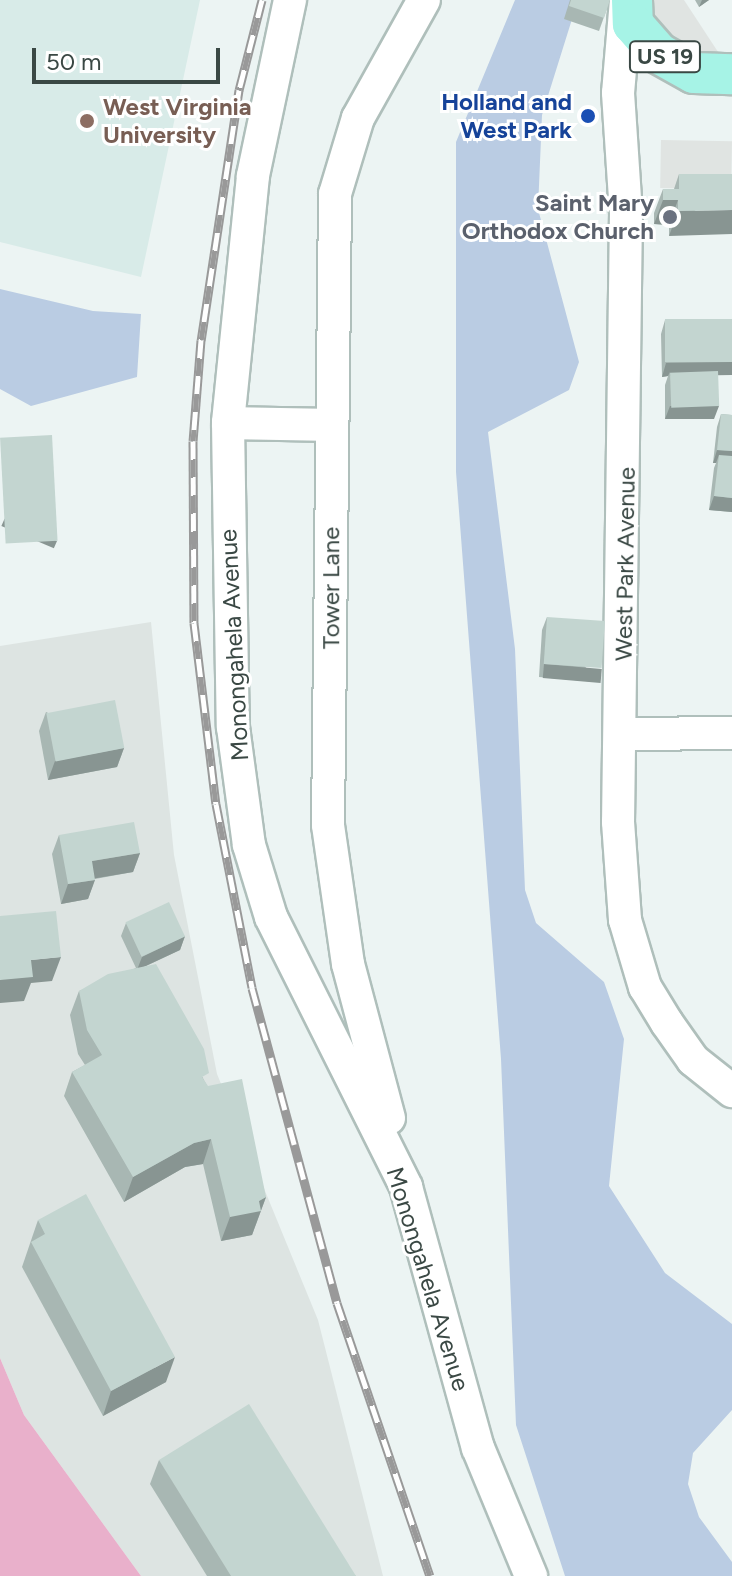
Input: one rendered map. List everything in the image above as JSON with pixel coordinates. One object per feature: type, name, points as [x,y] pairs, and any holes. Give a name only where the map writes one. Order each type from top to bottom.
[{"type":"main road","name":"US 19","points":[[629,0],[633,24],[658,53],[694,73],[732,74]]},
{"type":"street","name":"Monongahela Avenue","points":[[290,0],[253,176],[228,423],[233,727],[249,845],[271,917],[406,1187],[478,1448],[531,1576]]},
{"type":"street","name":"Tower Lane","points":[[406,1187],[348,964],[333,882],[328,825],[335,194],[358,118],[424,0]]},
{"type":"street","name":"West Park Avenue","points":[[629,0],[618,93],[626,227],[623,734],[618,822],[625,920],[645,987],[667,1023],[693,1060],[732,1091]]},
{"type":"street","points":[[228,423],[332,425]]},
{"type":"street","points":[[623,734],[732,733]]},
{"type":"shaded area","name":"West Virginia University","points":[[0,0],[200,0],[141,277],[0,242]]},
{"type":"shaded area","points":[[515,0],[578,0],[542,115],[538,209],[579,362],[569,390],[488,432],[515,649],[525,890],[536,923],[604,982],[624,1039],[609,1186],[665,1273],[732,1324],[732,1410],[693,1453],[688,1484],[699,1517],[732,1562],[732,1576],[565,1576],[516,1425],[501,1059],[456,472],[456,142]]},
{"type":"shaded area","points":[[647,0],[684,0],[722,58],[691,54],[665,33]]},
{"type":"shaded area","points":[[661,140],[732,141],[731,189],[660,188]]},
{"type":"shaded area","points":[[0,289],[93,311],[141,314],[137,377],[31,406],[0,389]]},
{"type":"shaded area","points":[[151,622],[174,855],[217,1074],[318,1320],[383,1576],[141,1576],[24,1415],[0,1358],[0,646]]},
{"type":"shaded area","points":[[0,1358],[24,1415],[141,1576],[0,1576]]},
{"type":"building","points":[[571,0],[610,0],[604,18],[569,6]]},
{"type":"building","points":[[679,174],[732,174],[732,210],[678,211],[678,200],[663,200],[663,189],[679,189]]},
{"type":"building","points":[[665,319],[732,319],[732,362],[665,362]]},
{"type":"building","points":[[718,371],[719,406],[671,408],[670,373]]},
{"type":"building","points":[[721,414],[732,415],[732,451],[717,450]]},
{"type":"building","points":[[52,435],[58,541],[6,544],[0,438]]},
{"type":"building","points":[[719,455],[732,456],[732,498],[714,496]]},
{"type":"building","points":[[547,617],[605,621],[602,668],[544,664]]},
{"type":"building","points":[[115,700],[124,748],[56,761],[46,713]]},
{"type":"building","points":[[134,822],[140,853],[92,861],[95,880],[68,884],[59,835]]},
{"type":"building","points":[[169,902],[185,936],[142,957],[125,922]]},
{"type":"building","points":[[56,911],[61,957],[31,960],[33,977],[0,980],[0,916]]},
{"type":"building","points":[[156,964],[204,1049],[209,1073],[202,1077],[208,1086],[242,1079],[266,1197],[259,1201],[261,1211],[230,1217],[211,1139],[194,1143],[133,1177],[72,1072],[102,1055],[87,1030],[79,991],[108,974]]},
{"type":"building","points":[[86,1194],[175,1357],[111,1391],[31,1242],[45,1234],[38,1220]]},
{"type":"building","points":[[249,1404],[356,1576],[231,1576],[159,1460]]},
{"type":"railway","points":[[262,0],[239,90],[201,340],[193,441],[194,623],[216,804],[252,988],[337,1303],[430,1576]]},
{"type":"place","name":"Holland and West Park","points":[[588,116]]},
{"type":"place","name":"West Virginia University","points":[[87,121]]},
{"type":"place","name":"Saint Mary Orthodox Church","points":[[670,217]]}]
